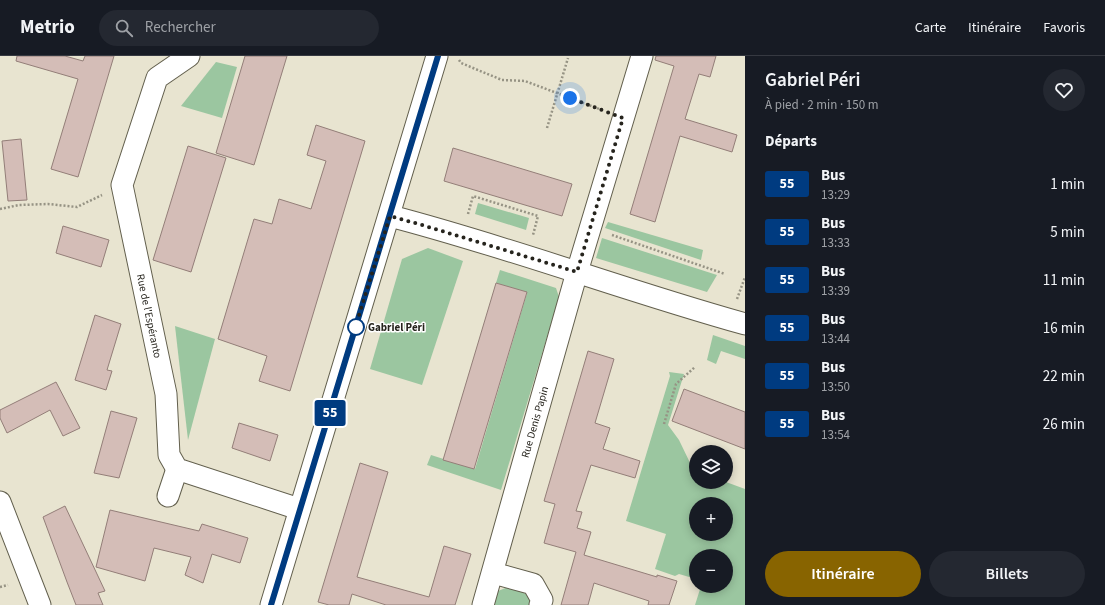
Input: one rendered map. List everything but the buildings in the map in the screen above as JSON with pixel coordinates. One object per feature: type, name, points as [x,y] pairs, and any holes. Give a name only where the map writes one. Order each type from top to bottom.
[{"type":"street","points":[[122,185],[157,78],[190,56]]},
{"type":"street","points":[[271,605],[438,56]]},
{"type":"street","name":"Rue Denis Papin","points":[[483,605],[577,272],[642,56]]},
{"type":"street","name":"Rue de l'Espéranto","points":[[122,185],[166,394],[169,455],[177,469]]},
{"type":"street","points":[[390,216],[577,272],[672,304],[745,324]]},
{"type":"street","points":[[168,496],[177,469],[299,509]]},
{"type":"street","points":[[0,502],[40,605]]},
{"type":"street","points":[[493,573],[533,584],[542,600],[540,605]]},
{"type":"path","points":[[457,56],[461,63],[502,80],[526,81],[623,118]]},
{"type":"path","points":[[547,128],[568,58]]},
{"type":"path","points":[[0,210],[19,205],[48,204],[77,207],[122,185]]},
{"type":"path","points":[[467,216],[472,196],[538,216],[532,242]]},
{"type":"path","points":[[590,228],[725,274]]},
{"type":"path","points":[[664,424],[676,384],[695,367]]},
{"type":"green space","points":[[216,62],[237,67],[222,118],[181,106]]},
{"type":"green space","points":[[478,203],[529,218],[526,230],[475,214]]},
{"type":"green space","points":[[608,222],[703,250],[701,260],[605,228]]},
{"type":"green space","points":[[602,238],[717,275],[707,292],[596,258]]},
{"type":"green space","points":[[428,248],[463,261],[422,385],[370,369],[402,259]]},
{"type":"green space","points":[[500,270],[556,288],[559,297],[501,490],[427,465],[431,455],[475,469],[527,293],[496,283]]},
{"type":"green space","points":[[175,326],[215,339],[188,440]]},
{"type":"green space","points":[[713,335],[745,346],[745,359],[721,351],[716,364],[707,360]]},
{"type":"green space","points":[[669,372],[684,374],[668,425],[679,440],[689,461],[689,489],[733,489],[733,485],[745,489],[745,605],[695,605],[699,593],[733,593],[733,549],[689,549],[689,577],[679,574],[675,576],[655,569],[666,534],[626,521],[670,376]]},
{"type":"green space","points":[[508,587],[527,595],[534,605],[489,605],[498,591]]},
{"type":"bus line","name":"55","points":[[271,605],[438,56]]},
{"type":"place","name":"Gabriel Péri","points":[[356,327]]},
{"type":"route","points":[[356,327],[354,331],[390,216],[577,272],[623,118],[570,98]]}]
